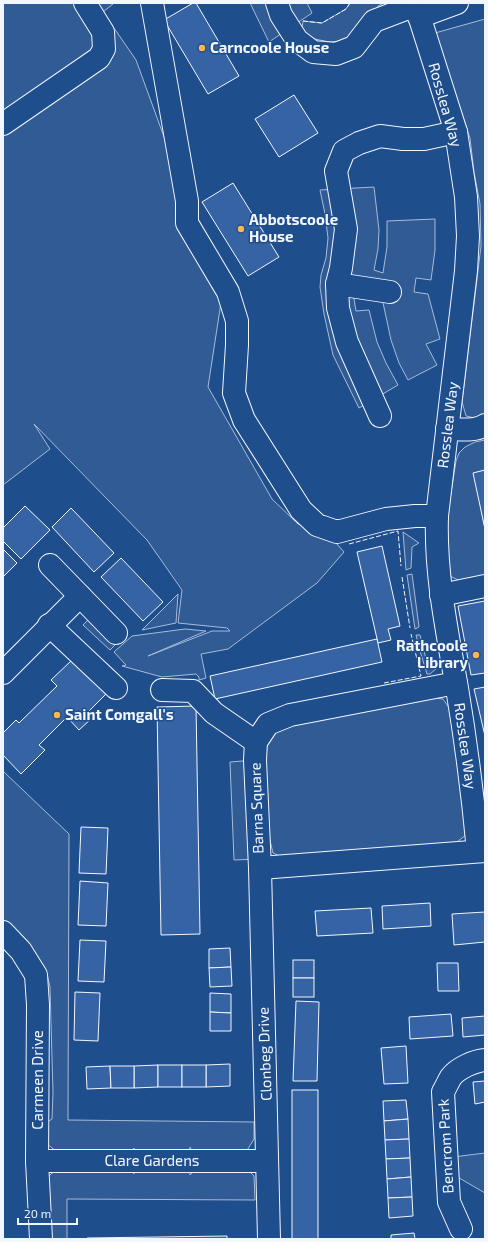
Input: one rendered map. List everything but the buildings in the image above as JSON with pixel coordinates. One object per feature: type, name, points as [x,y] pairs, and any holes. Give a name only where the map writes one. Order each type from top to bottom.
[{"type":"street","points":[[3,124],[99,58],[104,49],[103,32],[86,3]]},
{"type":"street","points":[[152,3],[187,201],[187,223],[228,292],[237,321],[234,393],[244,420],[301,510],[317,526],[337,532],[386,519],[415,516],[437,516]]},
{"type":"street","points":[[277,3],[281,15],[297,40],[313,52],[336,54],[354,47],[374,21],[417,8],[457,3]]},
{"type":"street","name":"Rosslea Way","points":[[417,8],[456,132],[466,197],[468,236],[466,271],[437,516],[436,542],[441,595],[482,851]]},
{"type":"street","points":[[380,416],[347,342],[338,308],[337,284],[344,251],[346,229],[336,170],[344,151],[359,143],[380,136],[402,139],[424,139],[456,132]]},
{"type":"street","points":[[337,284],[390,292]]},
{"type":"street","points":[[447,429],[470,430],[485,425]]},
{"type":"street","points":[[50,565],[116,633]]},
{"type":"street","points":[[441,595],[485,586]]},
{"type":"street","points":[[3,673],[49,625],[80,596]]},
{"type":"street","points":[[49,625],[116,688]]},
{"type":"street","name":"Barna Square","points":[[456,684],[290,715],[268,724],[256,742],[254,760],[260,868],[482,851]]},
{"type":"street","points":[[162,690],[193,691],[214,713],[256,742]]},
{"type":"street","name":"Clonbeg Drive","points":[[260,868],[269,1239]]},
{"type":"street","name":"Carmeen Drive","points":[[3,932],[21,951],[36,975],[38,1005],[37,1161],[41,1239]]},
{"type":"street","name":"Bencrom Park","points":[[461,1229],[449,1202],[443,1092],[451,1077],[464,1067],[485,1060]]},
{"type":"street","name":"Clare Gardens","points":[[37,1161],[267,1161]]},
{"type":"shaded area","points":[[3,3],[113,4],[103,12],[136,60],[222,296],[208,387],[272,499],[298,524],[330,536],[344,552],[317,583],[228,649],[201,654],[206,678],[199,680],[199,677],[196,674],[162,677],[122,666],[126,665],[114,652],[132,636],[185,629],[206,631],[148,656],[212,631],[230,631],[227,628],[178,623],[182,590],[147,540],[34,424],[50,449],[3,485]]},
{"type":"shaded area","points":[[250,3],[307,3],[312,13],[269,42]]},
{"type":"shaded area","points":[[350,3],[384,3],[378,6],[375,14],[351,36],[342,41],[329,42],[301,36],[303,21],[322,23],[346,9]]},
{"type":"shaded area","points":[[485,19],[485,415],[479,419],[466,416],[462,402],[481,246],[480,204],[470,138],[435,33]]},
{"type":"shaded area","points":[[374,187],[379,230],[378,249],[374,270],[383,273],[387,247],[387,221],[435,219],[435,250],[431,280],[416,278],[414,292],[428,294],[440,339],[426,344],[437,365],[408,380],[399,363],[391,340],[382,298],[353,293],[356,311],[369,310],[377,342],[398,385],[359,408],[333,355],[324,314],[320,287],[321,275],[326,258],[328,238],[320,190]]},
{"type":"shaded area","points":[[485,440],[485,470],[474,473],[485,529],[485,576],[458,580],[450,576],[446,566],[448,512],[456,461],[459,453],[465,447],[475,442]]},
{"type":"shaded area","points":[[403,532],[419,543],[412,547],[411,568],[406,570]]},
{"type":"shaded area","points":[[412,574],[419,627],[415,629],[407,575]]},
{"type":"shaded area","points":[[178,594],[176,623],[142,630]]},
{"type":"shaded area","points":[[90,618],[117,643],[110,650],[83,625]]},
{"type":"shaded area","points":[[416,635],[420,635],[426,659],[439,664],[430,674],[427,674]]},
{"type":"shaded area","points":[[435,698],[443,699],[450,709],[459,705],[466,835],[453,845],[286,859],[273,853],[268,832],[262,754],[271,732],[290,715]]},
{"type":"shaded area","points":[[255,760],[259,859],[234,860],[230,762]]},
{"type":"shaded area","points":[[3,771],[69,834],[68,1120],[254,1122],[254,1139],[246,1152],[193,1153],[190,1147],[189,1161],[190,1175],[193,1172],[249,1171],[254,1176],[255,1200],[67,1199],[67,1239],[45,1239],[47,1178],[56,1170],[131,1171],[134,1174],[134,1148],[131,1152],[57,1152],[46,1143],[44,1124],[52,1119],[53,1093],[50,987],[47,974],[28,942],[3,932]]},
{"type":"shaded area","points":[[485,1153],[485,1193],[454,1175],[453,1157]]},
{"type":"fence","points":[[303,21],[322,23],[346,9],[350,3]]},
{"type":"fence","points":[[349,544],[398,531],[401,566]]},
{"type":"fence","points":[[402,577],[410,628]]},
{"type":"fence","points":[[384,683],[421,676],[411,634]]},
{"type":"place","name":"Carncoole House","points":[[202,48]]},
{"type":"place","name":"Abbotscoole House","points":[[241,229]]},
{"type":"place","name":"Rathcoole Library","points":[[476,655]]},
{"type":"place","name":"Saint Comgall's","points":[[57,715]]}]
